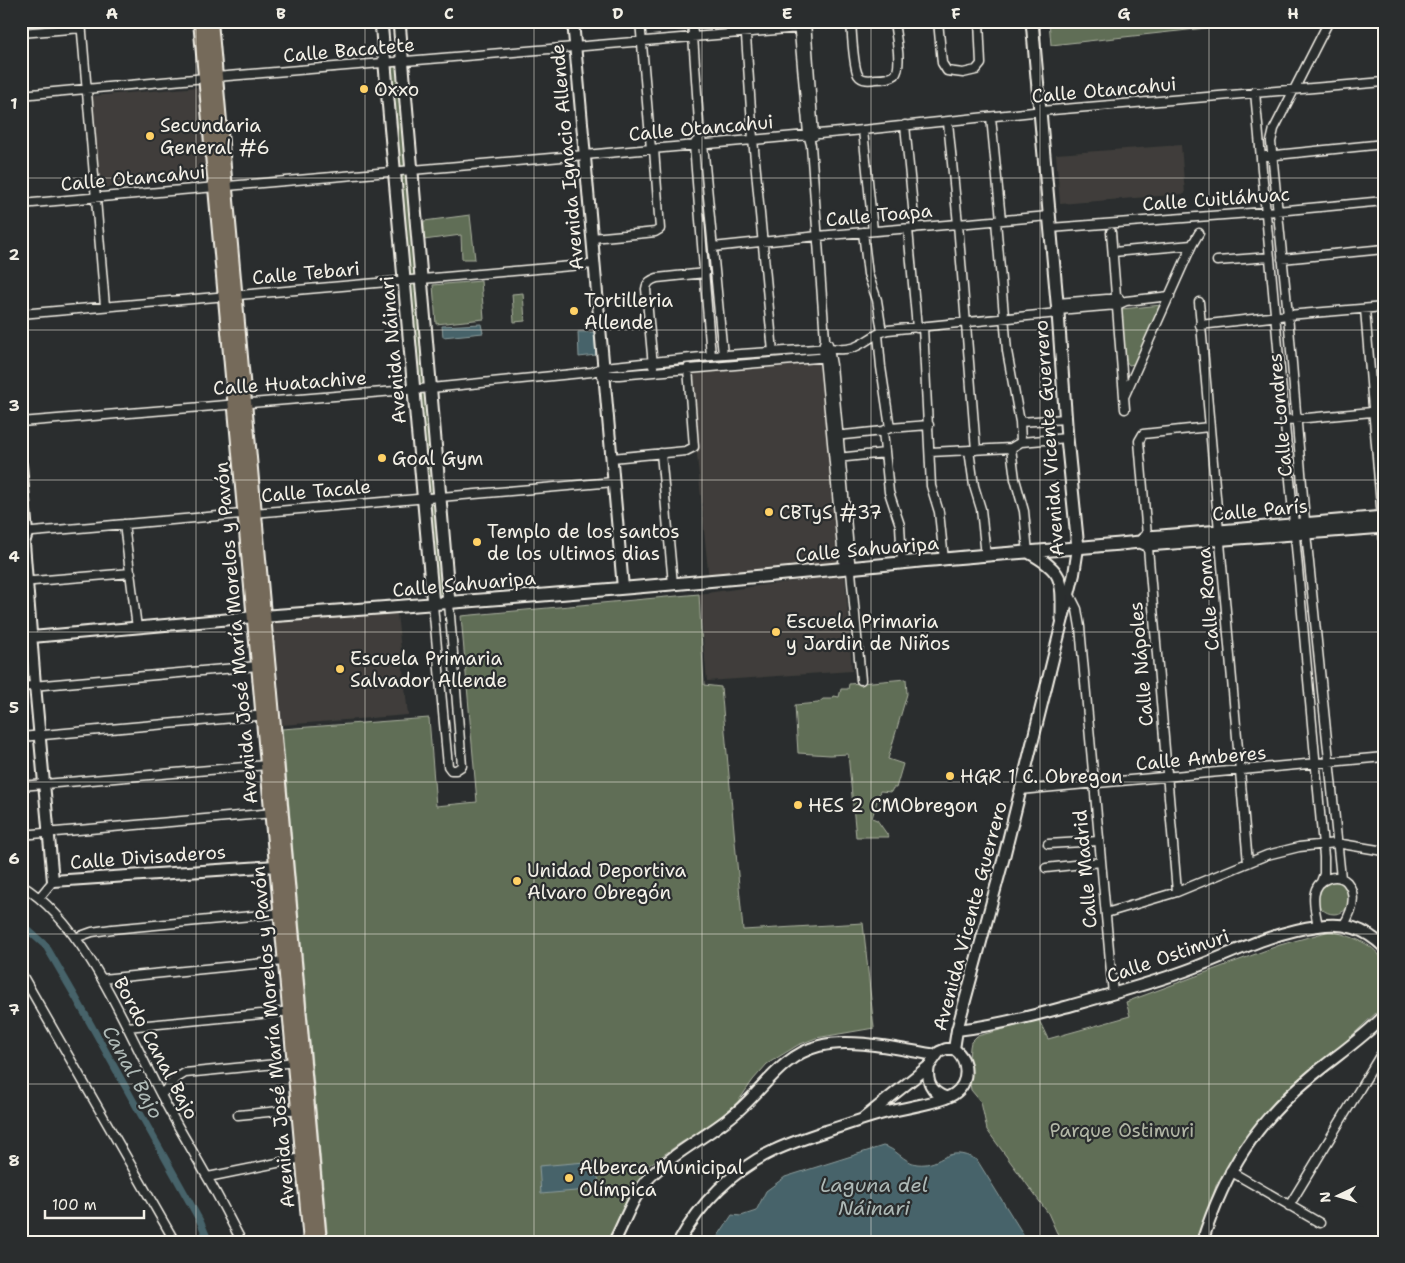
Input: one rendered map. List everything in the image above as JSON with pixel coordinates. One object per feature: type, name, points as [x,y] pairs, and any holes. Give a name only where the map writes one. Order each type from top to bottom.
[{"type":"main road","name":"Avenida José María Morelos y Pavón","points":[[200,21],[211,78]]},
{"type":"main road","name":"Avenida José María Morelos y Pavón","points":[[211,21],[211,78],[220,187],[312,1208],[310,1242]]},
{"type":"main road","name":"Avenida Náinari","points":[[381,21],[433,605]]},
{"type":"main road","name":"Avenida Náinari","points":[[399,21],[449,603]]},
{"type":"main road","name":"Avenida Vicente Guerrero","points":[[1032,21],[1078,548]]},
{"type":"main road","name":"Calle París","points":[[1078,548],[1383,522]]},
{"type":"main road","name":"Calle Sahuaripa","points":[[259,616],[433,605],[1078,548]]},
{"type":"main road","points":[[1028,552],[1049,564],[1056,572],[1062,586],[1062,619]]},
{"type":"main road","name":"Avenida José María Morelos y Pavón","points":[[259,616],[258,666],[268,714],[267,765],[277,813],[276,866],[286,912],[284,961],[294,1011]]},
{"type":"main road","name":"Avenida José María Morelos y Pavón","points":[[302,1109],[302,1158],[320,1242]]},
{"type":"street","name":"Avenida Ignacio Allende","points":[[573,21],[623,588]]},
{"type":"street","points":[[592,238],[646,233],[660,229],[640,21]]},
{"type":"street","points":[[692,21],[701,140],[723,355]]},
{"type":"street","points":[[745,21],[753,140],[774,352]]},
{"type":"street","points":[[806,21],[811,145],[825,339],[847,569],[860,680]]},
{"type":"street","points":[[851,21],[857,73],[861,79],[892,77],[896,74],[899,66],[894,21]]},
{"type":"street","points":[[938,21],[943,66],[950,72],[976,70],[981,64],[979,21]]},
{"type":"street","name":"Calle Londres","points":[[1318,926],[1313,902],[1317,886],[1321,882],[1324,866],[1315,764],[1300,529],[1296,419],[1271,142],[1274,129],[1329,21]]},
{"type":"street","points":[[21,33],[82,25],[105,306]]},
{"type":"street","name":"Calle Bacatete","points":[[21,95],[693,38],[746,33],[798,25]]},
{"type":"street","points":[[798,25],[811,134]]},
{"type":"street","name":"Calle Otancahui","points":[[21,204],[652,149],[694,145],[701,140],[753,140],[1255,92],[1384,82]]},
{"type":"street","name":"Calle Londres","points":[[1255,92],[1285,420],[1300,529],[1336,843],[1341,878],[1350,886],[1354,898],[1351,911],[1343,926]]},
{"type":"street","points":[[991,117],[1007,351],[1020,422],[1021,442]]},
{"type":"street","points":[[948,122],[966,322],[974,486],[981,509],[986,556]]},
{"type":"street","points":[[905,125],[929,425],[932,491],[939,512],[944,560]]},
{"type":"street","points":[[863,130],[873,231]]},
{"type":"street","points":[[1260,157],[1384,144]]},
{"type":"street","points":[[694,145],[711,356]]},
{"type":"street","name":"Calle Cuitláhuac","points":[[1050,228],[1384,201]]},
{"type":"street","name":"Calle Toapa","points":[[713,247],[1049,216]]},
{"type":"street","points":[[863,232],[868,274],[877,300],[886,430],[885,453],[889,492],[900,525],[902,563]]},
{"type":"street","points":[[1111,232],[1125,409]]},
{"type":"street","points":[[1124,397],[1192,245],[1200,233]]},
{"type":"street","points":[[1113,252],[1192,245]]},
{"type":"street","points":[[1282,259],[1384,249]]},
{"type":"street","points":[[1217,261],[1270,257]]},
{"type":"street","name":"Calle Tebari","points":[[21,314],[594,264]]},
{"type":"street","points":[[654,371],[647,285],[651,280],[657,278],[705,273]]},
{"type":"street","points":[[827,353],[858,346],[880,333],[1005,319],[1057,309],[1170,296]]},
{"type":"street","name":"Calle Roma","points":[[1199,302],[1248,863]]},
{"type":"street","points":[[1200,325],[1276,316],[1384,307]]},
{"type":"street","points":[[1365,309],[1384,543]]},
{"type":"street","name":"Calle Huatachive","points":[[604,371],[653,361],[723,355],[774,352],[827,353]]},
{"type":"street","name":"Calle Huatachive","points":[[21,422],[414,390],[604,371],[654,371],[827,353]]},
{"type":"street","points":[[612,458],[686,451],[694,447],[688,368]]},
{"type":"street","points":[[1285,420],[1372,412]]},
{"type":"street","points":[[1020,422],[1066,419]]},
{"type":"street","points":[[834,436],[929,425]]},
{"type":"street","name":"Calle Nápoles","points":[[1177,892],[1144,542],[1138,442],[1143,434],[1209,427]]},
{"type":"street","points":[[930,452],[1011,448],[1021,442],[1067,438]]},
{"type":"street","points":[[1011,448],[1015,479],[1024,511],[1028,552]]},
{"type":"street","points":[[661,453],[673,584]]},
{"type":"street","points":[[836,458],[885,453]]},
{"type":"street","points":[[21,465],[26,637],[35,686],[53,881],[40,898]]},
{"type":"street","name":"Calle Tacale","points":[[23,537],[124,524],[614,482]]},
{"type":"street","points":[[124,524],[137,628]]},
{"type":"street","name":"Avenida Vicente Guerrero","points":[[954,1049],[957,1030],[1004,857],[1069,593],[1078,548]]},
{"type":"street","points":[[24,582],[131,573]]},
{"type":"street","name":"Calle Madrid","points":[[1069,593],[1077,610],[1080,627],[1113,994]]},
{"type":"street","name":"Avenida Náinari","points":[[433,605],[448,766],[458,770],[462,766],[449,603]]},
{"type":"street","name":"Calle Sahuaripa","points":[[26,637],[259,616]]},
{"type":"street","points":[[21,687],[258,666]]},
{"type":"street","points":[[21,737],[268,714]]},
{"type":"street","name":"Calle Amberes","points":[[1020,790],[1384,757]]},
{"type":"street","points":[[21,786],[267,765]]},
{"type":"street","points":[[21,836],[277,813]]},
{"type":"street","points":[[1048,844],[1099,841]]},
{"type":"street","points":[[1106,913],[1177,892],[1280,851],[1336,843],[1384,850]]},
{"type":"street","points":[[1046,868],[1101,862]]},
{"type":"street","name":"Calle Divisaderos","points":[[53,881],[276,866]]},
{"type":"street","points":[[1321,882],[1333,877],[1341,878]]},
{"type":"street","name":"Bordo Canal Bajo","points":[[21,885],[40,898],[75,938],[102,979],[161,1095],[208,1177],[242,1242]]},
{"type":"street","points":[[75,938],[106,930],[286,912]]},
{"type":"street","name":"Calle Ostimuri","points":[[957,1030],[1004,1024],[1113,994],[1184,972],[1277,936],[1318,926],[1343,926],[1362,930],[1384,947]]},
{"type":"street","points":[[102,979],[284,961]]},
{"type":"street","points":[[21,973],[175,1242]]},
{"type":"street","points":[[126,1026],[294,1011]]},
{"type":"street","points":[[1202,1242],[1230,1171],[1258,1129],[1279,1105],[1384,1016]]},
{"type":"street","points":[[614,1242],[648,1179],[670,1159],[741,1109],[773,1074],[793,1057],[816,1046],[848,1043],[936,1055]]},
{"type":"street","name":"Avenida Vicente Guerrero","points":[[679,1242],[696,1214],[715,1192],[756,1160],[792,1143],[864,1118],[945,1098],[959,1090],[966,1076],[964,1060],[954,1049],[946,1049],[936,1055],[929,1066],[864,1118]]},
{"type":"street","points":[[1289,1206],[1384,1049]]},
{"type":"street","points":[[161,1095],[175,1079],[185,1073],[298,1061]]},
{"type":"street","points":[[929,1066],[928,1076],[930,1085],[936,1093],[945,1098]]},
{"type":"street","points":[[238,1115],[302,1109]]},
{"type":"street","points":[[208,1177],[302,1158]]},
{"type":"street","points":[[1230,1171],[1320,1223]]},
{"type":"shaded area","name":"Secundaria General #6","points":[[200,87],[207,177],[100,188],[92,96]]},
{"type":"shaded area","points":[[1181,145],[1185,194],[1060,204],[1056,154]]},
{"type":"shaded area","name":"CBTyS #37","points":[[825,350],[849,568],[709,582],[689,371],[814,361]]},
{"type":"shaded area","name":"Escuela Primaria y Jardin de Niños","points":[[845,574],[852,671],[707,681],[699,594]]},
{"type":"shaded area","name":"Escuela Primaria Salvador Allende","points":[[397,613],[408,715],[282,725],[273,623]]},
{"type":"green space","points":[[1049,21],[1270,21],[1051,45]]},
{"type":"green space","points":[[392,67],[397,67],[407,166],[405,168],[401,168],[398,165],[389,72]]},
{"type":"green space","points":[[402,175],[407,175],[418,269],[415,276],[411,276],[408,273],[399,181]]},
{"type":"green space","points":[[470,215],[475,259],[462,259],[461,235],[424,240],[424,221]]},
{"type":"green space","points":[[481,281],[484,319],[436,324],[433,285]]},
{"type":"green space","points":[[412,284],[417,284],[425,385],[417,382],[409,290]]},
{"type":"green space","points":[[523,293],[525,321],[514,322],[512,294]]},
{"type":"green space","points":[[1162,305],[1134,364],[1129,365],[1126,361],[1121,309]]},
{"type":"green space","points":[[421,393],[427,393],[435,494],[431,494],[427,490],[418,398]]},
{"type":"green space","points":[[430,501],[436,501],[445,600],[436,599],[427,507]]},
{"type":"green space","name":"Unidad Deportiva Alvaro Obregón","points":[[699,594],[704,685],[721,687],[743,930],[863,923],[874,1028],[816,1038],[798,1045],[767,1064],[737,1103],[700,1133],[682,1142],[649,1165],[636,1184],[607,1242],[328,1242],[282,729],[429,718],[436,806],[477,802],[461,616]]},
{"type":"green space","points":[[906,679],[907,694],[888,759],[903,764],[896,788],[893,788],[891,792],[880,791],[872,818],[877,820],[889,837],[856,837],[848,754],[798,753],[795,705],[818,703],[823,699],[832,699],[834,696],[839,697],[841,689],[848,689],[849,684]]},
{"type":"green space","points":[[1334,880],[1346,885],[1351,897],[1346,909],[1334,914],[1322,909],[1317,897],[1322,885]]},
{"type":"green space","name":"Parque Ostimuri","points":[[1330,931],[1362,942],[1376,951],[1381,957],[1384,964],[1384,1003],[1323,1063],[1284,1095],[1259,1121],[1217,1183],[1197,1242],[1061,1242],[1048,1213],[987,1130],[981,1102],[971,1090],[968,1071],[971,1042],[977,1036],[1039,1020],[1048,1039],[1130,1016],[1126,1002],[1280,945]]},
{"type":"water","points":[[481,324],[483,333],[443,337],[442,326]]},
{"type":"water","points":[[578,332],[594,332],[596,355],[579,357]]},
{"type":"water","name":"Laguna del Náinari","points":[[883,1146],[892,1149],[908,1161],[917,1164],[926,1164],[958,1154],[977,1160],[1028,1242],[714,1242],[732,1215],[741,1216],[756,1211],[766,1191],[785,1177]]},
{"type":"water","name":"Alberca Municipal Olímpica","points":[[597,1161],[599,1189],[541,1194],[539,1166]]},
{"type":"waterway","name":"Canal Bajo","points":[[21,924],[46,946],[200,1221],[209,1242]]},
{"type":"place","name":"Oxxo","points":[[364,89]]},
{"type":"place","name":"Secundaria General #6","points":[[150,136]]},
{"type":"place","name":"Tortilleria Allende","points":[[574,311]]},
{"type":"place","name":"Goal Gym","points":[[382,458]]},
{"type":"place","name":"CBTyS #37","points":[[769,512]]},
{"type":"place","name":"Templo de los santos de los ultimos dias","points":[[477,542]]},
{"type":"place","name":"Escuela Primaria y Jardin de Niños","points":[[776,632]]},
{"type":"place","name":"Escuela Primaria Salvador Allende","points":[[340,669]]},
{"type":"place","name":"HGR 1 C. Obregon","points":[[950,776]]},
{"type":"place","name":"HES 2 CMObregon","points":[[798,805]]},
{"type":"place","name":"Unidad Deportiva Alvaro Obregón","points":[[517,881]]},
{"type":"place","name":"Alberca Municipal Olímpica","points":[[569,1178]]}]
